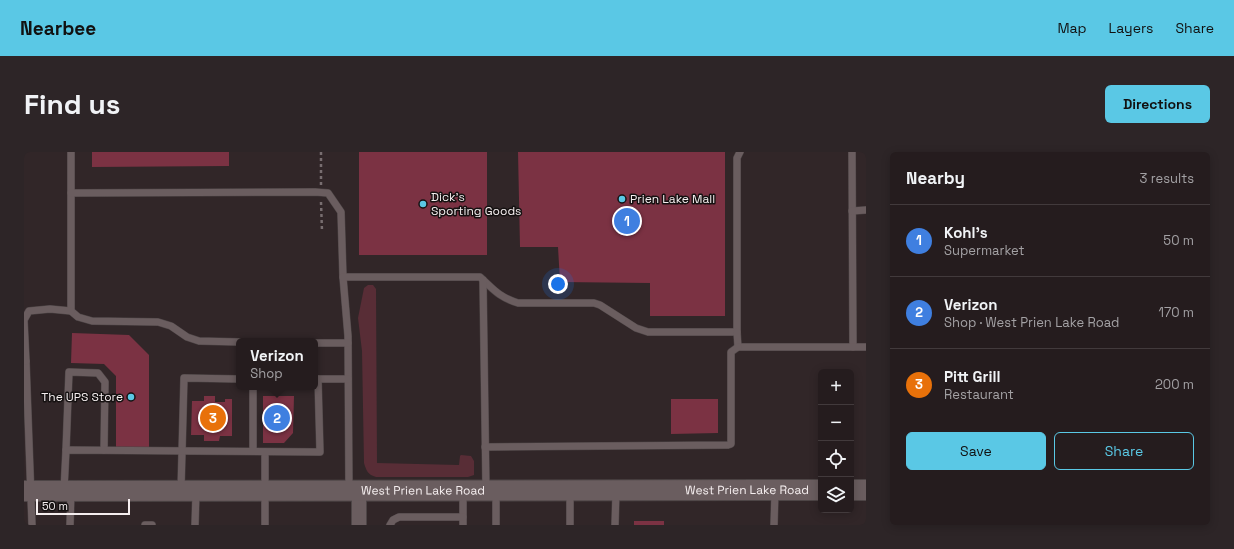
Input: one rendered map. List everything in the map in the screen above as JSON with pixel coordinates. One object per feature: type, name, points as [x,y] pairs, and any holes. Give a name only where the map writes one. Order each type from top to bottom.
[{"type":"street","points":[[354,490],[360,525]]},
{"type":"street","name":"West Prien Lake Road","points":[[27,491],[818,490]]},
{"type":"street","points":[[854,490],[866,490]]},
{"type":"lane","points":[[71,152],[71,311]]},
{"type":"lane","points":[[738,347],[738,158],[740,152]]},
{"type":"lane","points":[[852,152],[853,347]]},
{"type":"lane","points":[[71,193],[315,192],[328,194],[342,212],[343,277],[348,343],[348,379],[354,490]]},
{"type":"lane","points":[[852,211],[866,210]]},
{"type":"lane","points":[[343,277],[480,277],[501,296],[510,301],[518,303],[594,303],[600,305],[636,328],[648,332],[738,332]]},
{"type":"lane","points":[[483,280],[485,447],[496,525]]},
{"type":"lane","points":[[32,525],[27,491],[24,320],[26,311],[50,309],[71,311],[78,317],[92,321],[158,322],[171,326],[187,337],[199,341],[236,342]]},
{"type":"lane","points":[[318,343],[348,343]]},
{"type":"lane","points":[[485,447],[732,444],[731,352],[738,347],[866,347]]},
{"type":"lane","points":[[70,525],[66,450],[69,372],[98,373],[105,382],[104,450]]},
{"type":"lane","points":[[196,525],[188,491],[182,450],[184,378],[236,379]]},
{"type":"lane","points":[[318,379],[348,379]]},
{"type":"lane","points":[[253,390],[253,451]]},
{"type":"lane","points":[[66,450],[320,452],[317,390]]},
{"type":"lane","points":[[265,452],[265,525]]},
{"type":"lane","points":[[463,490],[463,525]]},
{"type":"lane","points":[[570,490],[570,525]]},
{"type":"lane","points":[[615,525],[616,490]]},
{"type":"lane","points":[[774,525],[775,490]]},
{"type":"lane","points":[[390,525],[393,520],[399,517],[463,517]]},
{"type":"lane","points":[[146,525],[152,525]]},
{"type":"shaded area","points":[[368,285],[373,285],[376,289],[377,463],[459,465],[461,455],[471,456],[474,461],[474,475],[468,477],[376,477],[369,474],[364,463],[362,351],[358,318],[364,288]]},
{"type":"building","points":[[92,152],[229,152],[229,166],[92,167]]},
{"type":"building","name":"Dick's Sporting Goods","points":[[359,152],[487,152],[487,255],[359,255]]},
{"type":"building","name":"Prien Lake Mall","points":[[518,152],[725,152],[725,316],[650,316],[650,283],[560,282],[558,247],[520,247]]},
{"type":"building","points":[[72,333],[129,335],[149,355],[149,448],[116,448],[116,376],[104,364],[71,363]]},
{"type":"building","points":[[204,396],[215,396],[215,402],[225,402],[225,399],[232,399],[232,436],[220,436],[219,441],[204,441],[204,435],[191,435],[192,401],[204,401]]},
{"type":"building","points":[[263,396],[294,396],[293,433],[284,443],[263,443]]},
{"type":"building","points":[[671,399],[718,399],[718,433],[671,434]]},
{"type":"building","points":[[634,521],[664,521],[664,525],[634,525]]},
{"type":"place","name":"Prien Lake Mall","points":[[622,199]]},
{"type":"place","name":"Dick's Sporting Goods","points":[[423,204]]},
{"type":"place","name":"Kohl's","points":[[627,221]]},
{"type":"place","name":"The UPS Store","points":[[131,397]]},
{"type":"place","name":"Pitt Grill","points":[[213,418]]},
{"type":"place","name":"Verizon","points":[[277,418]]}]
